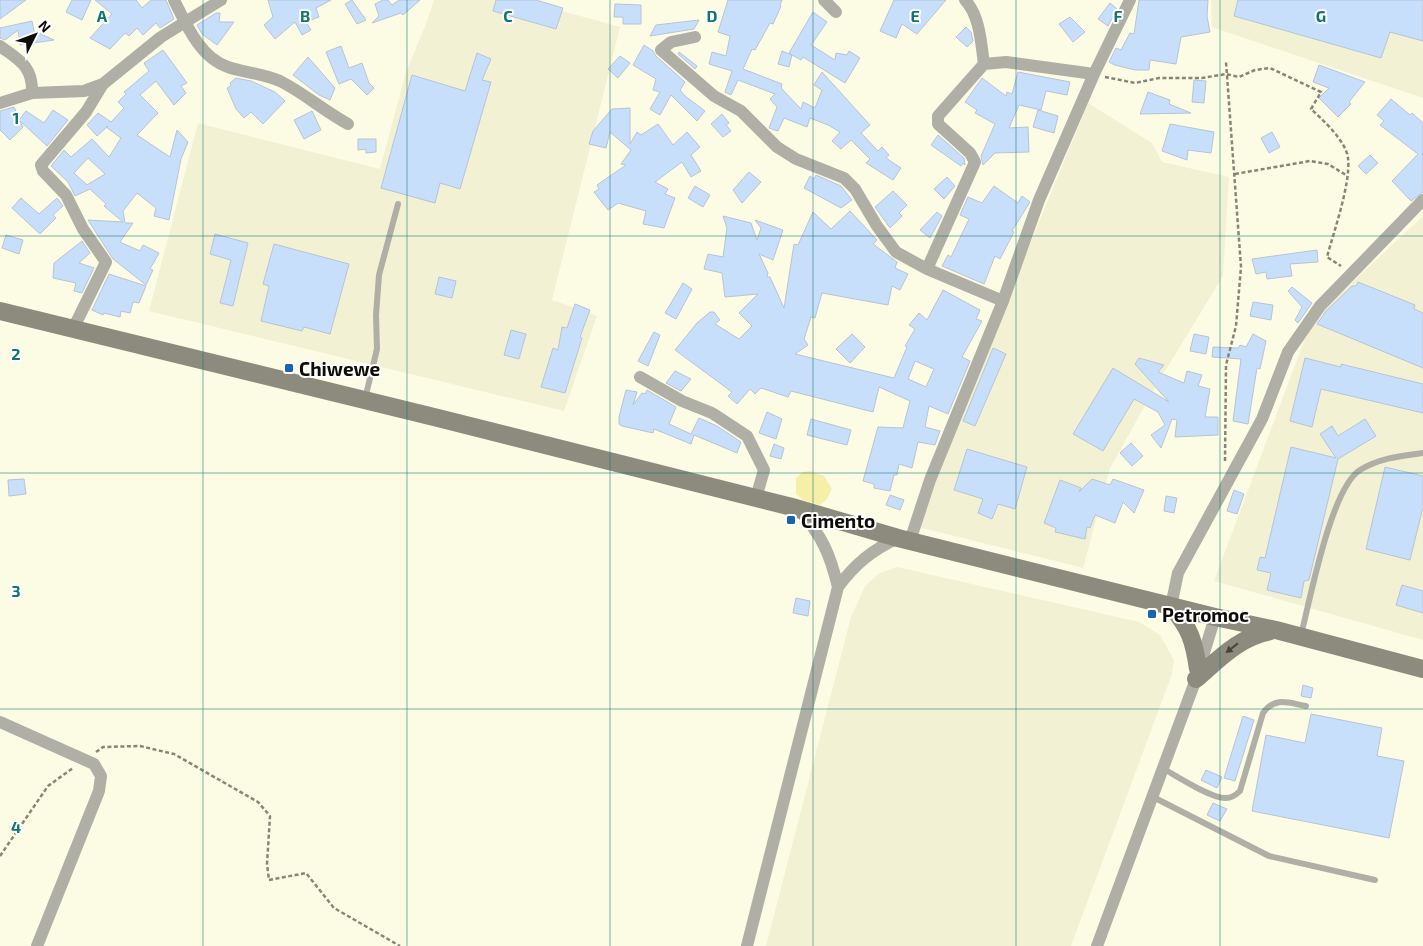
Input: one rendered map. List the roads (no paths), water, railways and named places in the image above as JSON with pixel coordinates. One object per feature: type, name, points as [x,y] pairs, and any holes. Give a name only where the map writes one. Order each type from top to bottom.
[{"type":"main road","points":[[0,311],[756,498],[904,539],[1215,618],[1301,636],[1423,668]]},
{"type":"main road","points":[[1171,606],[1186,624],[1194,643],[1197,674]]},
{"type":"main road","points":[[1197,674],[1239,642],[1254,634],[1276,630]]},
{"type":"street","points":[[174,0],[184,22],[204,51],[226,67],[271,77],[297,90],[328,113],[348,124]]},
{"type":"street","points":[[0,103],[32,93],[84,91],[103,84],[184,22],[221,0]]},
{"type":"street","points":[[824,0],[836,12]]},
{"type":"street","points":[[965,0],[970,5],[978,24],[984,64]]},
{"type":"street","points":[[747,946],[838,587],[853,566],[866,556],[904,539],[1003,301],[1039,200],[1094,74],[1130,0]]},
{"type":"street","points":[[695,37],[671,42],[661,50],[714,96],[741,111],[777,147],[796,159],[844,178],[855,189],[877,226],[896,252],[927,269],[1003,301]]},
{"type":"street","points":[[0,46],[29,70],[32,80],[32,93]]},
{"type":"street","points":[[927,269],[975,162],[970,153],[938,124],[938,116],[984,64],[1006,62],[1094,74]]},
{"type":"street","points":[[73,329],[106,262],[83,229],[66,195],[43,171],[41,165],[86,112],[103,84]]},
{"type":"street","points":[[1171,606],[1178,573],[1262,419],[1288,352],[1320,306],[1423,200]]},
{"type":"street","points":[[640,377],[682,401],[712,413],[747,436],[764,470],[756,498]]},
{"type":"street","points":[[800,511],[822,539],[832,559],[838,587]]},
{"type":"street","points":[[1097,946],[1164,770],[1215,618]]},
{"type":"street","points":[[0,722],[94,764],[101,776],[99,791],[37,946]]},
{"type":"lane","points":[[365,400],[377,349],[376,315],[379,275],[398,204]]},
{"type":"lane","points":[[1301,636],[1326,536],[1344,490],[1358,471],[1383,459],[1423,453]]},
{"type":"lane","points":[[1164,770],[1211,794],[1224,799],[1233,797],[1240,791],[1263,713],[1268,706],[1280,701],[1306,706]]},
{"type":"lane","points":[[1154,796],[1269,856],[1375,880]]},
{"type":"place","name":"Chiwewe","points":[[289,368]]},
{"type":"place","name":"Cimento","points":[[791,520]]},
{"type":"place","name":"Petromoc","points":[[1152,614]]}]
